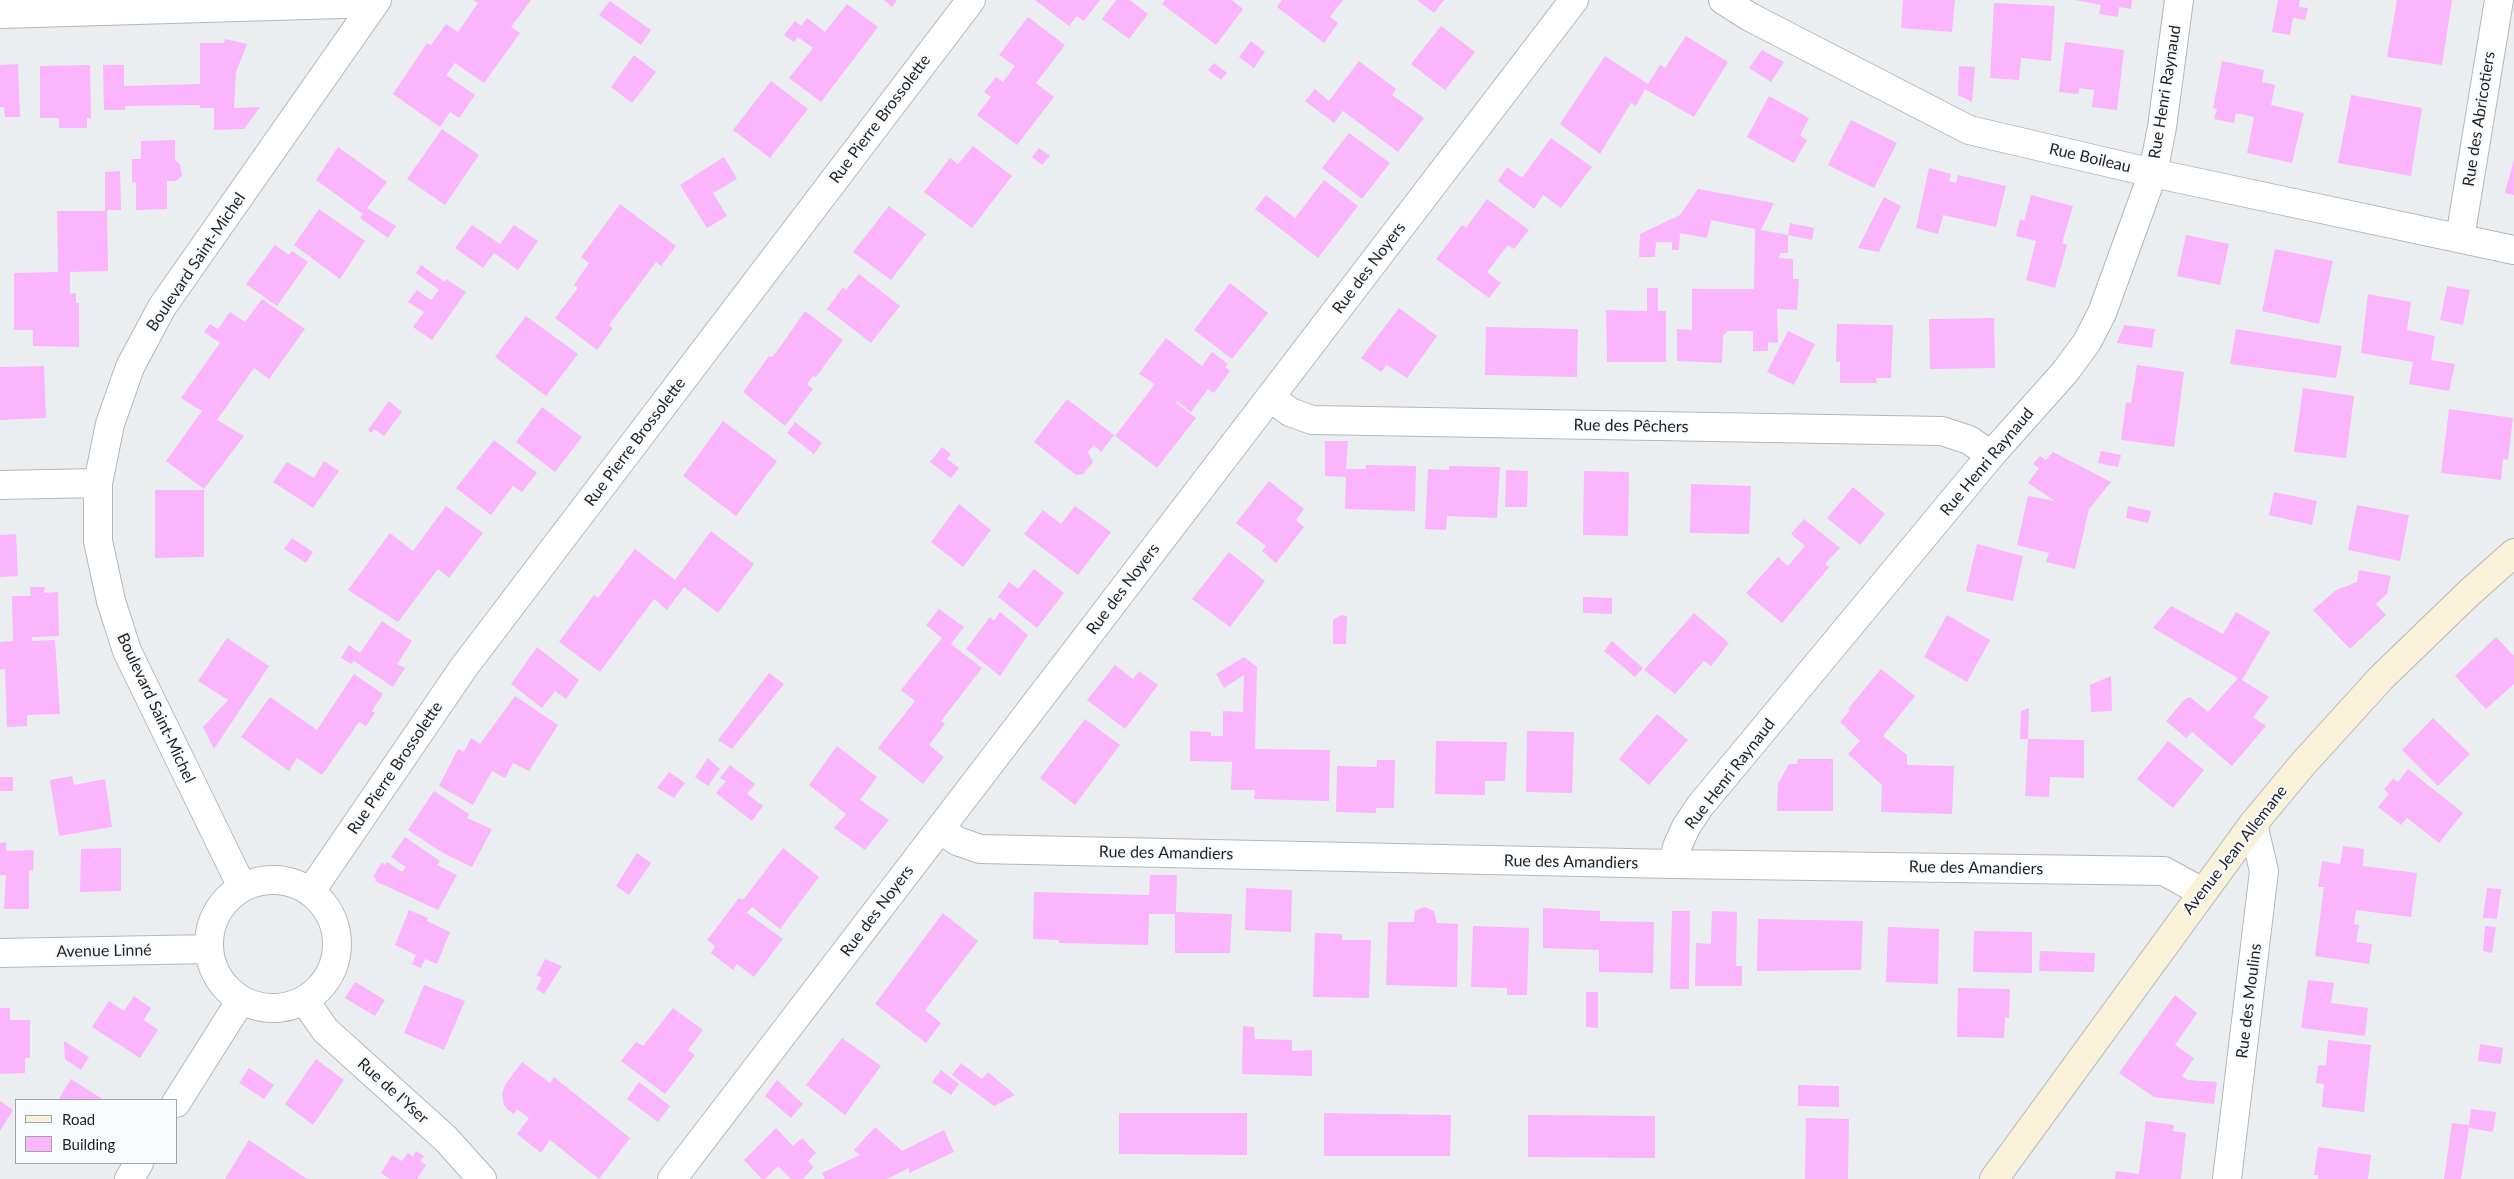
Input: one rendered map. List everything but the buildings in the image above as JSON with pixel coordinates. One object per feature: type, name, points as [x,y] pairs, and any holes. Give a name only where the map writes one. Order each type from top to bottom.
[{"type":"main road","name":"Avenue Jean Allemane","points":[[1994,1179],[2202,892],[2253,824],[2302,765],[2381,678],[2469,593],[2514,553]]},
{"type":"street","name":"Rue Pierre Brossolette","points":[[311,892],[464,667],[971,0]]},
{"type":"street","name":"Rue des Noyers","points":[[672,1179],[1574,0]]},
{"type":"street","name":"Rue Boileau","points":[[1722,0],[1750,8],[1969,130],[2514,250]]},
{"type":"street","name":"Rue Henri Raynaud","points":[[1673,864],[1677,848],[1686,827],[1700,806],[1991,455],[2065,372],[2088,342],[2102,313],[2153,172],[2162,126],[2178,0]]},
{"type":"street","name":"Rue des Abricotiers","points":[[2460,238],[2499,0]]},
{"type":"street","points":[[0,14],[376,1]]},
{"type":"street","name":"Boulevard Saint-Michel","points":[[242,887],[127,651],[110,601],[98,541],[98,483],[110,424],[130,367],[162,307],[376,1]]},
{"type":"street","name":"Rue des Pêchers","points":[[1270,397],[1290,412],[1312,420],[1942,431],[1969,440],[1991,455]]},
{"type":"street","points":[[0,485],[98,483]]},
{"type":"street","name":"Rue des Moulins","points":[[2227,1179],[2264,871],[2253,824]]},
{"type":"street","name":"Rue des Amandiers","points":[[940,829],[956,841],[980,849],[1673,864],[2164,870],[2202,892]]},
{"type":"street","points":[[277,879],[295,883],[311,892],[326,906],[336,926],[338,948],[333,969],[322,987],[305,1001],[290,1007],[273,1009],[256,1007],[241,1000],[221,981],[214,969],[209,949],[209,930],[216,913],[227,898],[242,887],[259,881],[277,879]]},
{"type":"street","name":"Avenue Linné","points":[[0,952],[209,949]]},
{"type":"street","points":[[178,1100],[241,1000]]},
{"type":"street","name":"Rue de l'Yser","points":[[305,1001],[325,1030],[446,1139],[482,1179]]},
{"type":"street","points":[[129,1179],[138,1164]]}]
